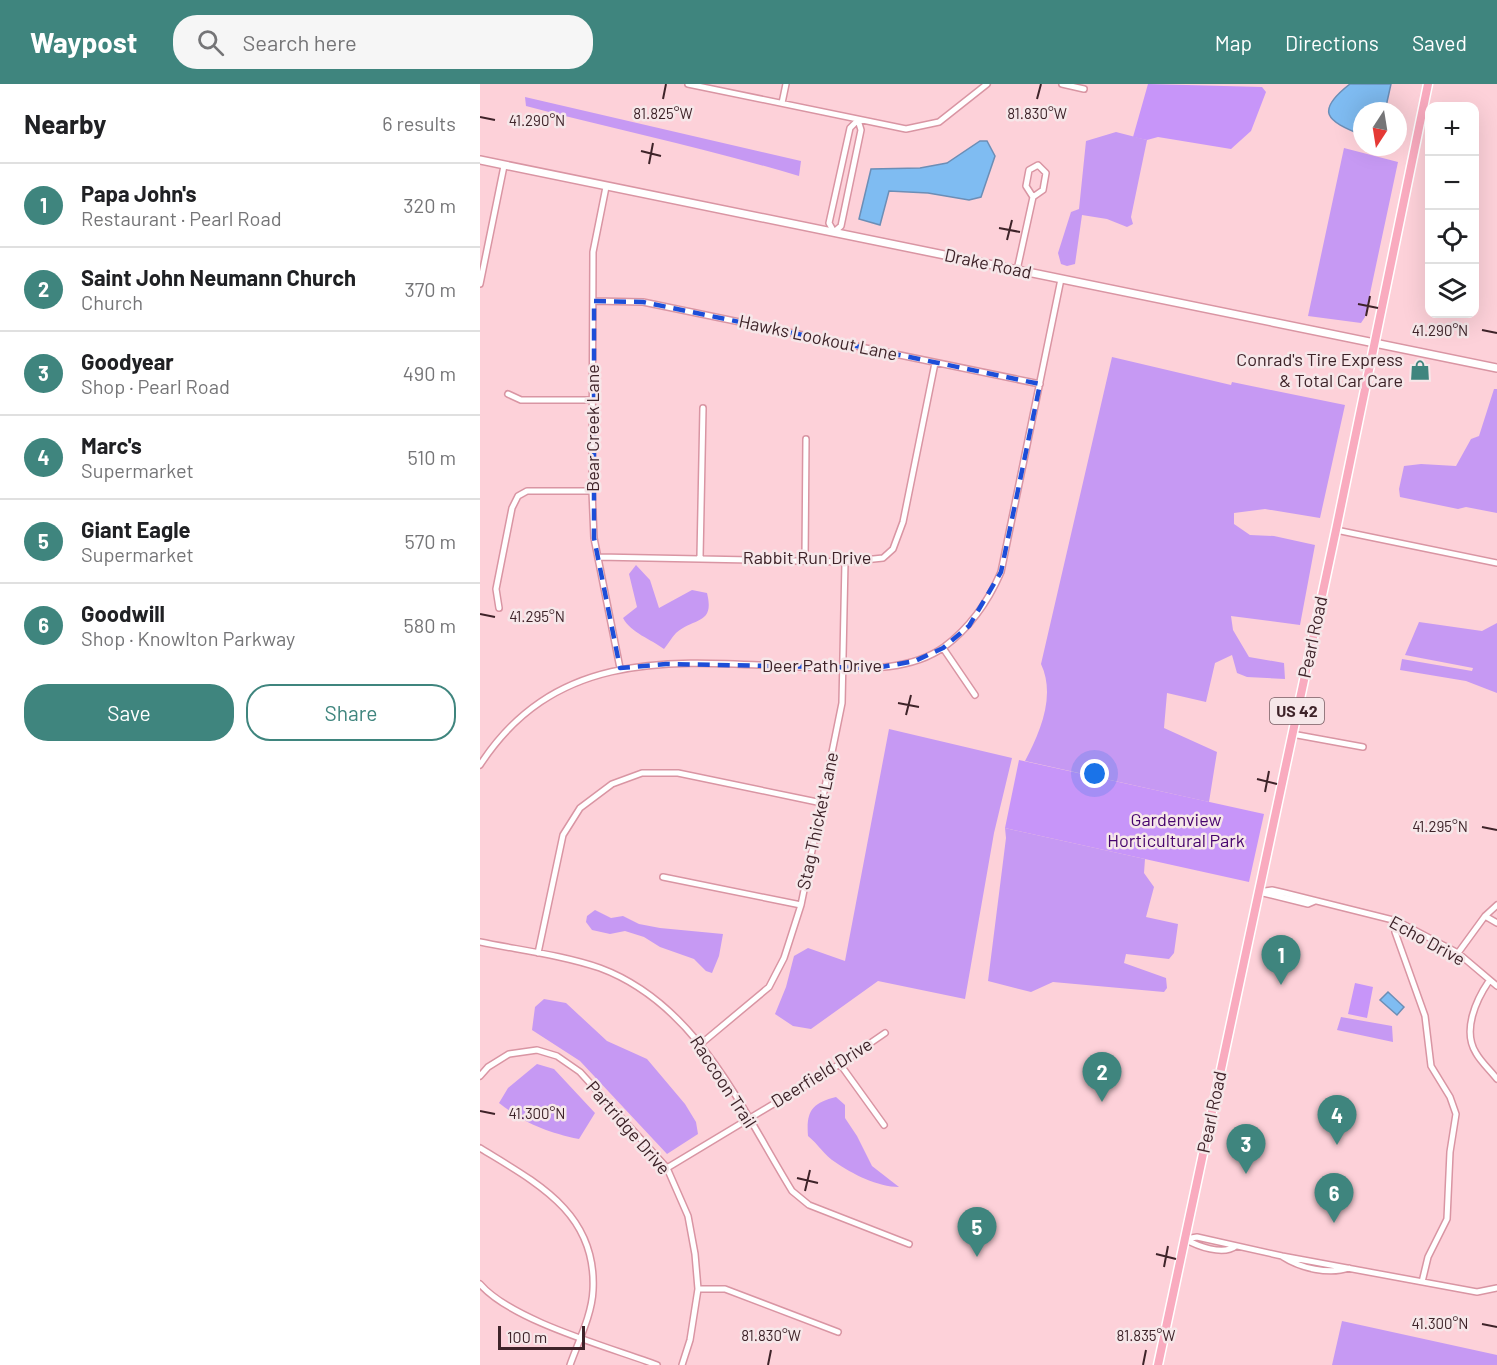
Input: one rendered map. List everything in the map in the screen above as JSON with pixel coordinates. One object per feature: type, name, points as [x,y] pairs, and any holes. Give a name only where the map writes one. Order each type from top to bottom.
[{"type":"main road","name":"Pearl Road","points":[[1158,1365],[1336,530],[1428,84]]},
{"type":"street","points":[[688,84],[906,129],[939,122],[987,84]]},
{"type":"street","points":[[782,103],[786,84]]},
{"type":"street","points":[[1062,84],[1084,89]]},
{"type":"street","points":[[858,120],[861,130],[841,226],[834,232],[829,223],[850,128],[858,120]]},
{"type":"street","name":"Drake Road","points":[[480,160],[1497,368]]},
{"type":"street","points":[[1017,270],[1033,197],[1043,190],[1046,173],[1038,165],[1029,171],[1026,186],[1033,197]]},
{"type":"street","points":[[480,284],[504,166]]},
{"type":"street","name":"Bear Creek Lane","points":[[606,187],[593,252],[592,491],[594,538],[620,668]]},
{"type":"street","name":"Deer Path Drive","points":[[480,765],[504,732],[527,711],[580,680],[620,668],[666,664],[876,668],[915,661],[943,648],[969,626],[982,609],[1001,572],[1061,279]]},
{"type":"street","name":"Hawks Lookout Lane","points":[[594,301],[643,302],[1040,384]]},
{"type":"street","name":"Rabbit Run Drive","points":[[598,556],[845,562],[883,558],[893,549],[903,522],[935,363]]},
{"type":"street","points":[[508,394],[521,400],[593,400]]},
{"type":"street","points":[[700,557],[703,408]]},
{"type":"street","points":[[805,560],[806,439]]},
{"type":"street","points":[[499,608],[496,589],[512,508],[518,496],[527,491],[592,491]]},
{"type":"street","points":[[1336,530],[1497,563]]},
{"type":"street","name":"Stag Thicket Lane","points":[[702,1043],[769,987],[784,958],[801,905],[842,703],[845,562]]},
{"type":"street","points":[[943,648],[975,695]]},
{"type":"street","points":[[1292,734],[1363,747]]},
{"type":"street","points":[[538,953],[563,835],[580,808],[612,784],[642,773],[667,772],[822,803]]},
{"type":"street","points":[[663,877],[801,905]]},
{"type":"street","name":"Echo Drive","points":[[1258,892],[1308,904],[1315,902],[1397,921],[1458,954],[1497,986]]},
{"type":"street","points":[[1458,954],[1485,916],[1497,904]]},
{"type":"street","points":[[1485,916],[1497,923]]},
{"type":"street","points":[[1397,921],[1395,932],[1425,1016],[1431,1066],[1450,1097],[1456,1114],[1450,1152],[1447,1219],[1428,1257],[1422,1282]]},
{"type":"street","name":"Raccoon Trail","points":[[480,942],[600,968],[633,984],[666,1006],[702,1043],[792,1191],[809,1205],[909,1244]]},
{"type":"street","points":[[1489,981],[1476,1000],[1470,1039],[1475,1052],[1497,1079]]},
{"type":"street","name":"Deerfield Drive","points":[[667,1168],[840,1064],[885,1033]]},
{"type":"street","name":"Partridge Drive","points":[[480,1076],[488,1067],[509,1054],[537,1050],[557,1056],[580,1072],[667,1168],[688,1216],[698,1289],[690,1340],[682,1365]]},
{"type":"street","points":[[840,1064],[884,1125]]},
{"type":"street","points":[[480,1148],[562,1203],[580,1227],[589,1250],[593,1290],[570,1365]]},
{"type":"street","points":[[1185,1239],[1195,1245],[1220,1250],[1232,1249],[1236,1246],[1282,1256],[1292,1263],[1317,1269],[1333,1270],[1350,1267],[1477,1292],[1497,1288]]},
{"type":"street","points":[[480,1284],[499,1301],[523,1315],[657,1365]]},
{"type":"street","points":[[698,1289],[725,1289],[838,1332]]},
{"type":"highlighted area","points":[[594,301],[643,302],[1040,384],[1001,572],[969,626],[943,648],[915,661],[876,668],[666,664],[620,668],[594,538]]},
{"type":"green space","points":[[1148,84],[1262,87],[1266,92],[1251,131],[1231,149],[1158,137],[1147,140],[1133,137]]},
{"type":"green space","name":"Gardenview Horticultural Park","points":[[1019,760],[1264,814],[1249,882],[1005,828]]},
{"type":"green space","points":[[1355,983],[1373,987],[1367,1018],[1348,1014]]},
{"type":"shaded area","points":[[525,97],[801,161],[799,176],[526,106]]},
{"type":"shaded area","points":[[1116,132],[1147,140],[1131,217],[1133,224],[1127,227],[1107,219],[1082,215],[1075,264],[1067,266],[1061,264],[1058,253],[1071,212],[1079,209],[1086,141]]},
{"type":"shaded area","points":[[1344,148],[1353,150],[1353,156],[1375,156],[1398,162],[1365,317],[1361,323],[1308,316]]},
{"type":"shaded area","points":[[1112,357],[1231,385],[1232,382],[1345,405],[1320,518],[1265,509],[1234,513],[1234,524],[1250,535],[1274,536],[1315,545],[1300,625],[1231,616],[1233,630],[1249,657],[1284,663],[1285,679],[1247,677],[1237,673],[1232,655],[1215,663],[1206,702],[1167,693],[1164,728],[1217,752],[1209,802],[1025,761],[1044,714],[1047,689],[1041,664]]},
{"type":"shaded area","points":[[1494,389],[1497,389],[1497,513],[1466,507],[1458,509],[1400,497],[1399,489],[1404,466],[1421,464],[1456,466],[1471,439],[1479,436]]},
{"type":"shaded area","points":[[636,565],[650,580],[659,608],[692,590],[707,593],[709,603],[705,616],[676,633],[664,649],[636,632],[623,618],[637,607],[629,574]]},
{"type":"shaded area","points":[[1419,622],[1482,631],[1497,623],[1497,693],[1466,681],[1400,670],[1402,659],[1472,671],[1473,668],[1405,655]]},
{"type":"shaded area","points":[[889,729],[1012,758],[994,833],[965,999],[878,981],[811,1029],[793,1026],[775,1014],[786,987],[794,956],[808,948],[845,961]]},
{"type":"shaded area","points":[[1005,828],[1145,859],[1144,873],[1154,887],[1146,917],[1178,924],[1174,953],[1169,959],[1126,954],[1124,963],[1166,978],[1167,988],[1164,992],[1053,982],[1031,992],[988,981],[1006,838]]},
{"type":"shaded area","points":[[595,910],[611,918],[623,916],[639,924],[660,928],[723,934],[719,956],[712,973],[706,971],[694,959],[660,947],[644,937],[625,931],[610,934],[592,930],[586,922],[587,916]]},
{"type":"shaded area","points":[[544,999],[566,1003],[607,1041],[647,1059],[685,1104],[696,1122],[698,1134],[667,1154],[580,1061],[532,1030],[535,1007]]},
{"type":"shaded area","points":[[1341,1017],[1392,1026],[1393,1042],[1337,1030]]},
{"type":"shaded area","points":[[537,1064],[554,1069],[595,1113],[579,1139],[537,1126],[499,1103],[508,1088]]},
{"type":"shaded area","points":[[836,1097],[845,1105],[845,1118],[872,1166],[899,1187],[874,1182],[849,1171],[831,1159],[808,1136],[808,1120],[812,1109],[821,1102]]},
{"type":"shaded area","points":[[1342,1321],[1497,1355],[1497,1365],[1332,1365]]},
{"type":"water","points":[[1350,84],[1391,84],[1387,102],[1353,102],[1353,131],[1340,125],[1329,115],[1332,102]]},
{"type":"water","points":[[980,141],[987,141],[995,156],[981,197],[969,200],[928,193],[889,191],[880,225],[859,219],[871,169],[920,168],[947,163]]},
{"type":"water","points":[[1388,992],[1404,1007],[1397,1015],[1380,1000]]},
{"type":"place","name":"Conrad's Tire Express & Total Car Care","points":[[1420,370]]},
{"type":"place","name":"Papa John's","points":[[1281,985]]},
{"type":"place","name":"Saint John Neumann Church","points":[[1102,1102]]},
{"type":"place","name":"Marc's","points":[[1337,1145]]},
{"type":"place","name":"Goodyear","points":[[1246,1174]]},
{"type":"place","name":"Goodwill","points":[[1334,1223]]},
{"type":"place","name":"Giant Eagle","points":[[977,1257]]}]
